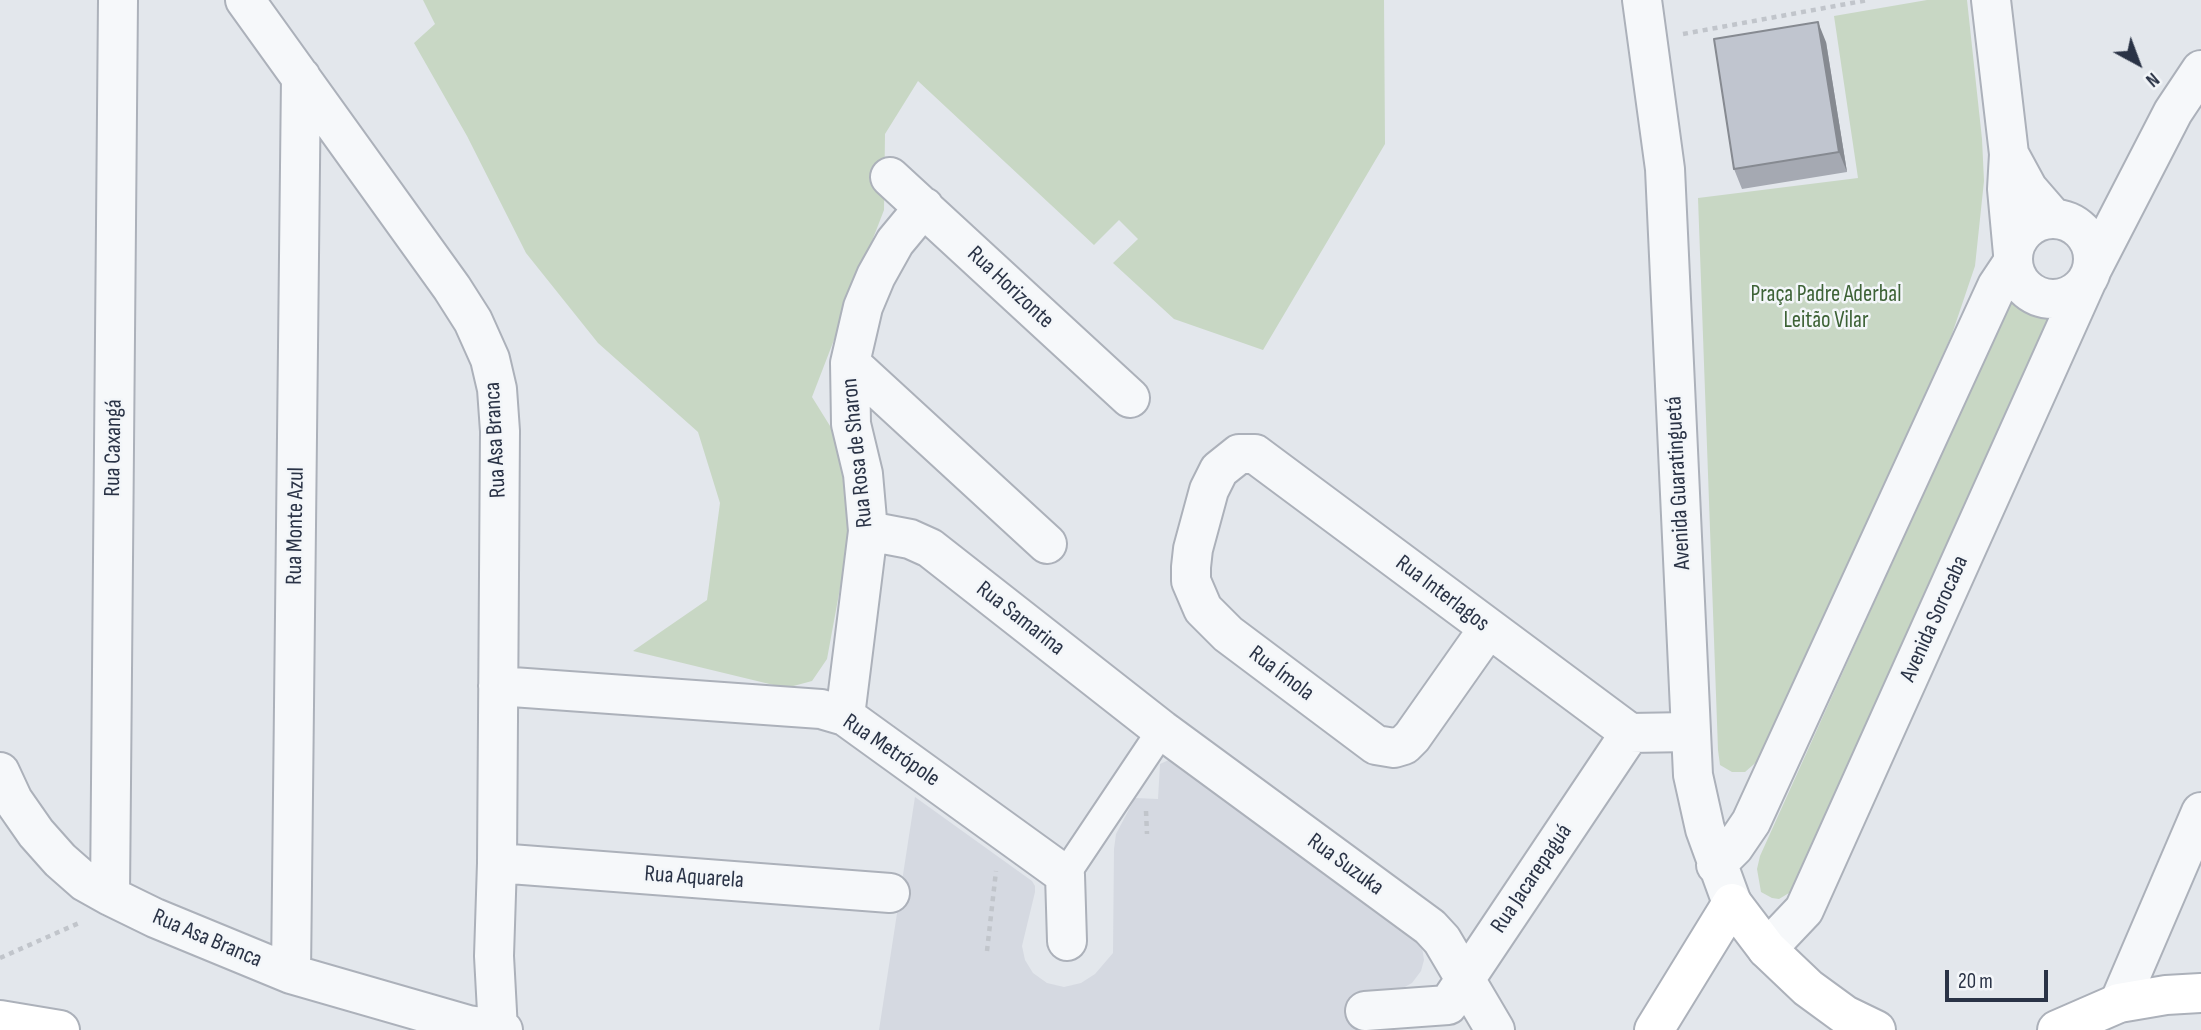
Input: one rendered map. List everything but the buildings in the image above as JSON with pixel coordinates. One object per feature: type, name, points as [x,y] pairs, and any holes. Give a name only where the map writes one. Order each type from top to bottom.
[{"type":"main road","name":"Avenida Guaratinguetá","points":[[1732,903],[1768,949],[1808,988],[1845,1015],[1876,1030]]},
{"type":"main road","points":[[1654,1030],[1732,903]]},
{"type":"main road","points":[[2072,1027],[2119,1003],[2166,995],[2201,993]]},
{"type":"main road","points":[[0,1020],[60,1030]]},
{"type":"street","name":"Rua Caxangá","points":[[97,889],[118,0]]},
{"type":"street","name":"Rua Asa Branca","points":[[0,772],[13,800],[36,832],[60,860],[97,889],[155,918],[291,974],[486,1029],[494,956],[497,863],[500,431],[497,389],[490,359],[473,321],[452,288],[245,0]]},
{"type":"street","name":"Avenida Guaratinguetá","points":[[1642,0],[1664,169],[1690,732],[1698,799],[1716,864],[1732,903]]},
{"type":"street","points":[[1990,0],[2010,154],[2007,189],[2013,258],[2018,280],[2025,288],[2043,298],[2064,297],[2074,293],[2090,273],[2091,247],[2087,238],[2081,230],[2058,219],[2028,189],[2010,154]]},
{"type":"street","name":"Avenida Sorocaba","points":[[1768,949],[1804,910],[2090,273],[2172,112],[2201,70]]},
{"type":"street","name":"Rua Monte Azul","points":[[291,974],[301,78]]},
{"type":"street","name":"Avenida Sorocaba","points":[[2058,219],[2095,209],[2120,192],[2142,171]]},
{"type":"street","name":"Rua Horizonte","points":[[890,177],[1130,398]]},
{"type":"street","name":"Rua Rosa de Sharon","points":[[845,716],[868,531],[863,474],[851,424],[850,363],[863,307],[876,276],[895,242],[923,208]]},
{"type":"street","points":[[1716,864],[1734,847],[1751,822],[1997,286],[2013,258],[2022,232],[2042,220],[2058,219]]},
{"type":"street","points":[[850,363],[1047,544]]},
{"type":"street","name":"Rua Ímola","points":[[1255,454],[1239,454],[1219,471],[1209,490],[1193,549],[1191,581],[1195,595],[1203,609],[1228,634],[1356,730],[1385,748],[1404,745],[1412,737],[1488,629]]},
{"type":"street","name":"Rua Interlagos","points":[[1255,454],[1630,733]]},
{"type":"street","name":"Rua Samarina","points":[[868,531],[910,539],[930,548],[1162,730]]},
{"type":"street","name":"Rua Metrópole","points":[[498,686],[821,709],[845,716],[1065,875]]},
{"type":"street","points":[[1067,941],[1065,875],[1162,730]]},
{"type":"street","name":"Rua Suzuka","points":[[1162,730],[1430,927],[1442,940],[1495,1030]]},
{"type":"street","points":[[1630,733],[1690,732]]},
{"type":"street","name":"Rua Jacarepaguá","points":[[1365,1011],[1448,1005],[1630,733]]},
{"type":"street","points":[[2119,1003],[2201,812]]},
{"type":"street","name":"Rua Aquarela","points":[[497,863],[890,892]]},
{"type":"path","points":[[1648,40],[1868,0]]},
{"type":"path","points":[[1146,807],[1147,834]]},
{"type":"path","points":[[987,951],[1001,828]]},
{"type":"path","points":[[0,957],[79,923],[97,889]]},
{"type":"shaded area","points":[[1171,759],[1413,935],[1422,947],[1424,960],[1421,971],[1412,983],[1401,989],[1355,992],[1360,1030],[879,1030],[915,797],[1032,881],[1035,892],[1022,946],[1025,960],[1033,973],[1047,983],[1064,987],[1081,983],[1095,974],[1113,953],[1116,834],[1135,798],[1158,799],[1160,764]]},
{"type":"green space","points":[[423,0],[1384,0],[1385,144],[1263,350],[1174,319],[1113,263],[1138,239],[1119,220],[1094,245],[918,81],[885,134],[884,210],[812,397],[840,442],[852,523],[827,659],[812,681],[786,688],[633,651],[707,600],[720,503],[698,432],[598,343],[526,253],[467,136],[414,43],[435,24]]},
{"type":"green space","name":"Praça Padre Aderbal Leitão Vilar","points":[[1927,0],[1967,0],[1984,181],[1975,266],[1952,334],[1768,746],[1761,758],[1745,772],[1732,772],[1720,765],[1718,750],[1698,198],[1858,178],[1834,16]]},
{"type":"green space","points":[[2013,295],[2033,309],[2054,313],[1794,890],[1779,899],[1772,898],[1761,892],[1757,869],[1760,856]]}]
